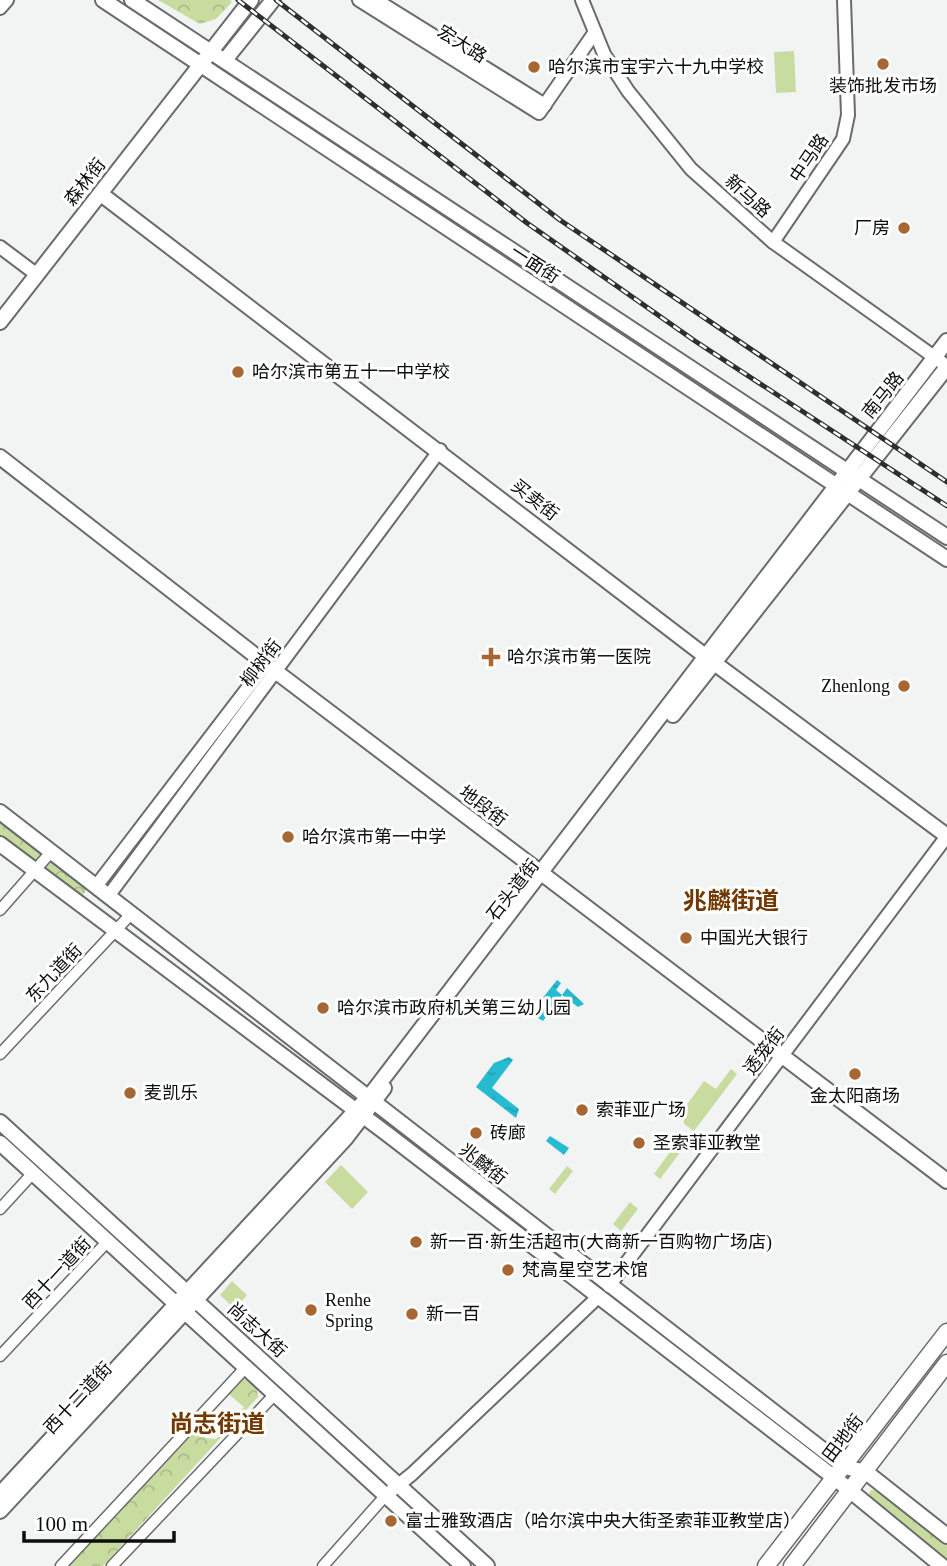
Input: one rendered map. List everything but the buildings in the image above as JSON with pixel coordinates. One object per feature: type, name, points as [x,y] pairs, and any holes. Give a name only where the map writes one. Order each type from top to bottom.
[{"type":"highway","name":"田地街","points":[[766,1566],[841,1473],[947,1332]]},
{"type":"highway","points":[[792,1566],[947,1363]]},
{"type":"main road","name":"一面街","points":[[103,0],[947,559]]},
{"type":"main road","name":"一面街","points":[[132,0],[947,537]]},
{"type":"main road","name":"森林街","points":[[0,322],[251,0]]},
{"type":"main road","points":[[225,60],[273,0]]},
{"type":"main road","name":"买卖街","points":[[101,194],[440,450],[710,659],[947,836]]},
{"type":"main road","name":"南马路","points":[[852,476],[943,364],[947,341]]},
{"type":"main road","name":"地段街","points":[[0,457],[543,876],[947,1181]]},
{"type":"main road","name":"石头道街","points":[[181,1308],[360,1114],[852,476]]},
{"type":"main road","name":"兆麟街","points":[[0,812],[371,1100],[603,1291]]},
{"type":"main road","name":"兆麟街","points":[[0,844],[360,1114],[603,1291],[841,1473],[850,1493],[942,1566]]},
{"type":"main road","name":"尚志大街","points":[[0,1122],[488,1566]]},
{"type":"main road","name":"尚志大街","points":[[0,1143],[463,1566]]},
{"type":"main road","name":"西十二道街","points":[[0,1493],[181,1308]]},
{"type":"main road","name":"西十二道街","points":[[0,1511],[181,1308]]},
{"type":"main road","name":"兆麟街","points":[[841,1473],[866,1472],[947,1536]]},
{"type":"street","points":[[0,8],[7,0]]},
{"type":"street","name":"宏大路","points":[[359,0],[539,113],[545,105],[376,0]]},
{"type":"street","name":"新马路","points":[[582,0],[604,54],[628,91],[691,169],[773,242],[943,364]]},
{"type":"street","name":"中马路","points":[[773,242],[844,139],[848,115],[844,0]]},
{"type":"street","points":[[545,105],[595,32]]},
{"type":"street","points":[[0,247],[36,274]]},
{"type":"street","name":"柳树街","points":[[97,885],[271,668],[440,450]]},
{"type":"street","name":"柳树街","points":[[109,895],[271,668]]},
{"type":"street","name":"透笼街","points":[[386,1495],[603,1291],[947,836]]},
{"type":"street","points":[[0,910],[51,852]]},
{"type":"street","name":"东九道街","points":[[0,1055],[132,913]]},
{"type":"street","points":[[0,1209],[33,1173]]},
{"type":"street","name":"西十一道街","points":[[0,1356],[108,1241]]},
{"type":"street","points":[[61,1566],[247,1366]]},
{"type":"street","points":[[112,1566],[276,1393]]},
{"type":"street","points":[[323,1566],[386,1495]]},
{"type":"green space","points":[[158,0],[232,2],[216,19],[200,24]]},
{"type":"green space","points":[[794,51],[796,92],[776,93],[774,52]]},
{"type":"green space","points":[[0,818],[43,852],[38,861],[0,839]]},
{"type":"green space","points":[[53,861],[86,886],[85,893],[80,896],[46,873],[46,866]]},
{"type":"green space","points":[[731,1069],[737,1074],[694,1131],[684,1124],[683,1110],[704,1081],[716,1089]]},
{"type":"green space","points":[[678,1141],[685,1146],[660,1179],[654,1174]]},
{"type":"green space","points":[[341,1165],[368,1192],[352,1209],[325,1182]]},
{"type":"green space","points":[[567,1166],[573,1171],[555,1194],[549,1189]]},
{"type":"green space","points":[[630,1202],[638,1209],[621,1231],[613,1224]]},
{"type":"green space","points":[[232,1281],[247,1295],[235,1309],[220,1295]]},
{"type":"green space","points":[[241,1377],[257,1387],[258,1397],[103,1566],[65,1566],[226,1395],[200,1428],[205,1438],[216,1439],[244,1407],[226,1392]]},
{"type":"green space","points":[[871,1490],[882,1491],[947,1541],[947,1564],[867,1499]]},
{"type":"water","points":[[557,980],[561,983],[556,990],[562,995],[543,1021],[538,1018],[538,1004]]},
{"type":"water","points":[[567,988],[584,1004],[578,1007],[562,995]]},
{"type":"water","points":[[509,1057],[513,1060],[492,1088],[519,1109],[516,1118],[476,1087],[494,1063]]},
{"type":"water","points":[[550,1136],[569,1148],[564,1155],[546,1141]]},
{"type":"railway","points":[[238,0],[527,223],[695,341],[947,506]]},
{"type":"railway","points":[[276,0],[560,220],[947,482]]},
{"type":"place","name":"装饰批发市场","points":[[883,64]]},
{"type":"place","name":"哈尔滨市宝宇六十九中学校","points":[[534,67]]},
{"type":"place","name":"厂房","points":[[904,228]]},
{"type":"place","name":"哈尔滨市第五十一中学校","points":[[238,372]]},
{"type":"place","name":"哈尔滨市第一医院","points":[[491,657]]},
{"type":"place","name":"Zhenlong","points":[[904,686]]},
{"type":"place","name":"哈尔滨市第一中学","points":[[288,837]]},
{"type":"place","name":"中国光大银行","points":[[686,938]]},
{"type":"place","name":"哈尔滨市政府机关第三幼儿园","points":[[323,1008]]},
{"type":"place","name":"金太阳商场","points":[[855,1074]]},
{"type":"place","name":"麦凯乐","points":[[130,1093]]},
{"type":"place","name":"索菲亚广场","points":[[582,1110]]},
{"type":"place","name":"砖廊","points":[[476,1133]]},
{"type":"place","name":"圣索菲亚教堂","points":[[639,1143]]},
{"type":"place","name":"新一百·新生活超市(大商新一百购物广场店)","points":[[416,1242]]},
{"type":"place","name":"梵高星空艺术馆","points":[[508,1270]]},
{"type":"place","name":"Renhe Spring","points":[[311,1310]]},
{"type":"place","name":"新一百","points":[[412,1314]]},
{"type":"place","name":"富士雅致酒店（哈尔滨中央大街圣索菲亚教堂店）","points":[[391,1521]]},
{"type":"district","name":"兆麟街道","points":[[731,901]]},
{"type":"district","name":"尚志街道","points":[[217,1424]]}]
